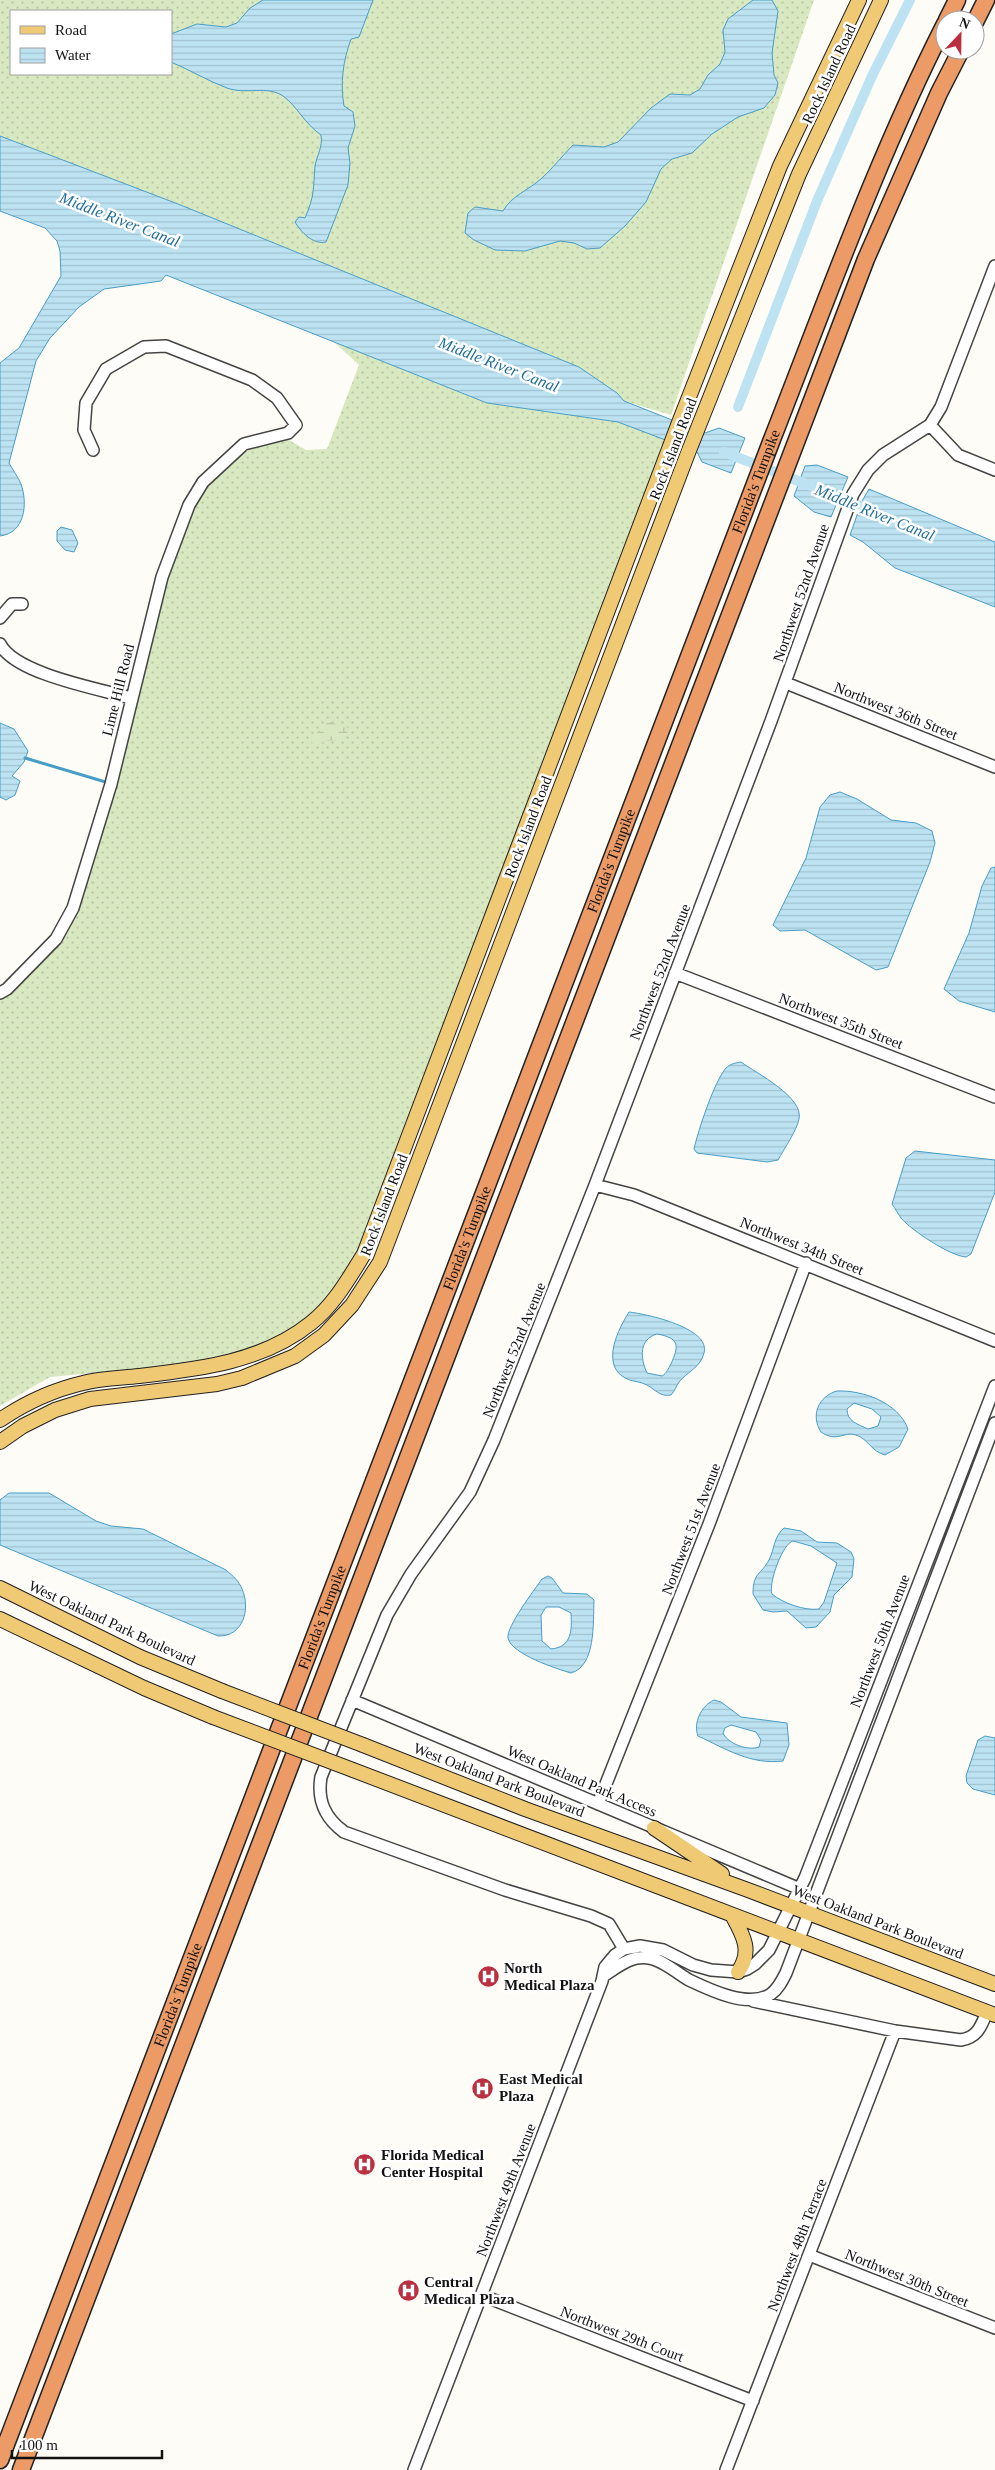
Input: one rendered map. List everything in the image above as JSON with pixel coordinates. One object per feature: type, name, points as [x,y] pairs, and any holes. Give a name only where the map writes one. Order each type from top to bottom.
[{"type":"highway","name":"Florida's Turnpike","points":[[0,2460],[844,253],[913,87],[935,44]]},
{"type":"highway","name":"Florida's Turnpike","points":[[21,2470],[866,259],[939,93],[956,60]]},
{"type":"main road","name":"Rock Island Road","points":[[0,1420],[48,1394],[83,1383],[192,1370],[227,1362],[286,1340],[312,1322],[338,1294],[364,1254],[670,446],[780,166],[859,0]]},
{"type":"main road","name":"Rock Island Road","points":[[0,1442],[23,1426],[55,1410],[90,1399],[217,1384],[242,1378],[295,1356],[324,1335],[352,1305],[380,1262],[688,453],[799,174],[882,0]]},
{"type":"main road","name":"West Oakland Park Boulevard","points":[[0,1588],[140,1657],[222,1691],[524,1809],[748,1890],[995,1984]]},
{"type":"main road","points":[[0,1619],[144,1688],[213,1717],[991,2014]]},
{"type":"main road","points":[[654,1828],[748,1890]]},
{"type":"main road","points":[[732,1915],[747,1946],[746,1959],[738,1972]]},
{"type":"street","name":"Northwest 52nd Avenue","points":[[624,1949],[609,1924],[591,1916],[505,1890],[344,1832],[330,1822],[323,1810],[319,1789],[321,1777],[387,1615],[410,1574],[470,1492],[494,1440],[595,1185],[786,683],[840,527],[858,482],[883,455],[930,425],[941,407],[992,283],[995,266]]},
{"type":"street","name":"Lime Hill Road","points":[[0,993],[7,989],[56,939],[73,908],[111,784],[162,576],[188,505],[203,482],[244,444],[288,432],[296,424],[277,398],[252,380],[166,346],[144,348],[106,369],[86,402],[84,430],[93,450]]},
{"type":"street","points":[[930,425],[958,455],[995,470]]},
{"type":"street","points":[[0,618],[12,604],[22,604]]},
{"type":"street","points":[[0,644],[20,662],[61,681],[131,698]]},
{"type":"street","name":"Northwest 36th Street","points":[[786,683],[995,767]]},
{"type":"street","name":"Northwest 35th Street","points":[[675,973],[995,1097]]},
{"type":"street","name":"Northwest 34th Street","points":[[595,1185],[634,1194],[995,1341]]},
{"type":"street","name":"Northwest 51st Avenue","points":[[598,1804],[709,1524],[806,1263]]},
{"type":"street","name":"Northwest 50th Avenue","points":[[791,1907],[800,1890],[995,1386]]},
{"type":"street","name":"Northwest 50th Avenue","points":[[808,1913],[995,1423]]},
{"type":"street","points":[[974,1441],[986,1446]]},
{"type":"street","points":[[939,1532],[952,1537]]},
{"type":"street","points":[[906,1617],[920,1622]]},
{"type":"street","points":[[874,1699],[888,1705]]},
{"type":"street","name":"West Oakland Park Access","points":[[352,1700],[654,1828],[687,1840],[800,1890]]},
{"type":"street","points":[[624,1949],[651,1946],[701,1968],[738,1972],[755,1964],[769,1950],[791,1907]]},
{"type":"street","points":[[741,1998],[766,1997],[778,1987],[808,1913]]},
{"type":"street","name":"Northwest 49th Avenue","points":[[414,2470],[604,1976],[605,1967],[624,1949]]},
{"type":"street","points":[[604,1976],[623,1962],[633,1959],[650,1958],[698,1983],[741,1998],[812,2015],[895,2031],[961,2040],[971,2038],[991,2014]]},
{"type":"street","name":"Northwest 48th Terrace","points":[[726,2470],[895,2031]]},
{"type":"street","name":"Northwest 30th Street","points":[[809,2255],[995,2328]]},
{"type":"street","name":"Northwest 29th Court","points":[[481,2295],[753,2401]]},
{"type":"green space","points":[[0,0],[814,0],[671,415],[624,401],[617,393],[579,367],[178,204],[0,136]]},
{"type":"green space","points":[[334,342],[487,403],[618,422],[669,440],[361,1250],[315,1317],[257,1348],[178,1365],[50,1377],[0,1406],[0,993],[56,939],[72,909],[189,505],[244,444],[289,440],[306,450],[327,449],[359,365]]},
{"type":"green space","points":[[327,721],[349,728],[344,740],[325,741],[314,747],[311,740]]},
{"type":"water","points":[[263,0],[373,0],[359,37],[351,39],[344,64],[342,89],[344,106],[353,112],[355,126],[348,148],[350,163],[348,185],[326,242],[312,240],[304,234],[295,222],[299,217],[305,218],[310,203],[321,135],[288,100],[277,93],[263,90],[242,91],[227,88],[172,62],[172,34],[197,24],[226,27],[237,23],[250,8]]},
{"type":"water","points":[[753,0],[772,0],[778,11],[772,53],[774,75],[778,83],[775,95],[764,108],[738,117],[712,134],[692,153],[672,159],[661,169],[646,202],[625,226],[600,248],[587,249],[574,243],[560,241],[525,251],[495,250],[474,240],[465,233],[468,213],[475,207],[503,211],[515,197],[542,178],[573,145],[604,147],[618,142],[651,108],[670,94],[690,95],[700,89],[708,75],[720,64],[725,52],[723,30],[728,19]]},
{"type":"water","points":[[0,136],[178,204],[579,367],[617,393],[624,401],[705,433],[719,428],[745,438],[731,473],[702,462],[697,452],[618,422],[487,403],[166,275],[161,281],[104,289],[79,307],[50,338],[36,361],[9,463],[20,481],[23,492],[24,508],[22,516],[15,529],[8,534],[0,536],[0,363],[19,348],[61,276],[60,251],[57,241],[45,228],[0,211]]},
{"type":"water","points":[[817,465],[848,477],[831,517],[814,512],[794,496],[805,466]]},
{"type":"water","points":[[869,489],[995,542],[995,607],[895,568],[863,542],[850,535],[862,501]]},
{"type":"water","points":[[61,527],[72,530],[78,543],[74,552],[65,550],[57,541],[57,531]]},
{"type":"water","points":[[0,723],[14,729],[28,751],[24,762],[12,776],[20,781],[15,795],[6,800],[0,797]]},
{"type":"water","points":[[840,792],[857,799],[891,820],[916,823],[932,831],[935,843],[930,862],[888,967],[876,970],[805,930],[780,931],[773,925],[806,858],[820,807],[830,795]]},
{"type":"water","points":[[995,867],[995,1012],[959,1001],[944,989],[969,933],[982,886],[991,868]]},
{"type":"water","points":[[741,1062],[778,1086],[794,1102],[799,1111],[796,1128],[778,1160],[767,1162],[697,1153],[694,1149],[716,1084],[726,1068]]},
{"type":"water","points":[[915,1151],[995,1160],[995,1192],[971,1254],[966,1257],[950,1252],[922,1235],[901,1218],[892,1204],[906,1158]]},
{"type":"water","points":[[629,1312],[662,1319],[688,1330],[698,1336],[704,1344],[704,1353],[700,1362],[682,1378],[671,1395],[661,1394],[644,1384],[625,1378],[618,1372],[614,1364],[614,1346]],"holes":[[[657,1334],[665,1336],[676,1344],[671,1364],[662,1376],[647,1373],[642,1355],[644,1345],[651,1336]]]},
{"type":"water","points":[[837,1391],[847,1391],[868,1395],[888,1405],[903,1420],[908,1429],[899,1447],[885,1455],[856,1435],[848,1434],[832,1437],[821,1432],[816,1419],[816,1413],[821,1402]],"holes":[[[854,1403],[872,1409],[881,1417],[878,1426],[868,1429],[851,1420],[847,1413],[847,1409]]]},
{"type":"water","points":[[9,1493],[49,1493],[96,1521],[111,1526],[143,1529],[226,1570],[237,1581],[245,1597],[246,1605],[243,1620],[234,1632],[218,1636],[0,1545],[0,1500]]},
{"type":"water","points":[[784,1528],[801,1531],[817,1542],[837,1543],[851,1552],[854,1559],[852,1577],[834,1595],[830,1612],[816,1627],[806,1628],[787,1611],[773,1612],[763,1610],[753,1594],[754,1582],[769,1560],[780,1532]],"holes":[[[793,1541],[811,1546],[837,1563],[824,1602],[819,1609],[794,1606],[772,1594],[771,1589],[777,1564],[789,1543]]]},
{"type":"water","points":[[548,1576],[552,1578],[563,1593],[587,1594],[594,1600],[592,1642],[589,1653],[579,1669],[571,1673],[546,1664],[517,1650],[508,1638],[516,1617],[542,1579]],"holes":[[[546,1607],[559,1607],[571,1613],[571,1631],[563,1645],[551,1649],[542,1641],[541,1615]]]},
{"type":"water","points":[[714,1700],[721,1702],[741,1717],[787,1723],[789,1745],[783,1761],[771,1762],[749,1758],[698,1736],[697,1720],[705,1706]],"holes":[[[731,1725],[756,1732],[761,1740],[759,1747],[755,1748],[739,1746],[729,1740],[723,1733],[725,1728]]]},
{"type":"water","points":[[985,1736],[995,1738],[995,1795],[973,1789],[967,1783],[966,1776],[978,1740]]},
{"type":"waterway","points":[[738,407],[817,201],[872,76],[910,0]]},
{"type":"waterway","name":"Middle River Canal","points":[[724,452],[811,486]]},
{"type":"waterway","name":"Middle River Canal","points":[[827,493],[871,510]]},
{"type":"waterway","points":[[25,758],[109,783]]},
{"type":"place","name":"North Medical Plaza","points":[[488,1977]]},
{"type":"place","name":"East Medical Plaza","points":[[483,2088]]},
{"type":"place","name":"Florida Medical Center Hospital","points":[[365,2164]]},
{"type":"place","name":"Central Medical Plaza","points":[[408,2291]]}]
